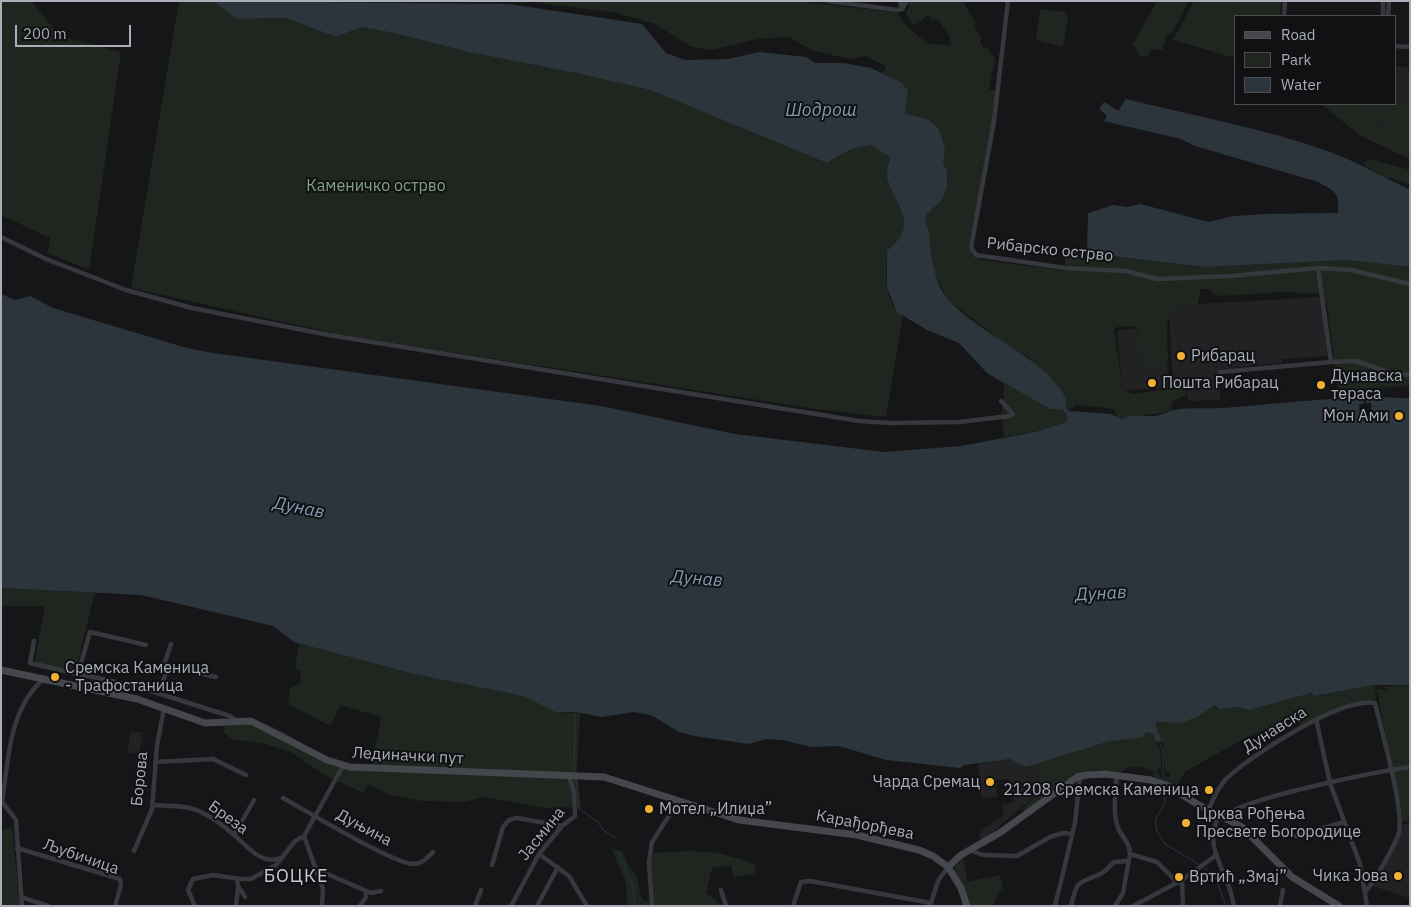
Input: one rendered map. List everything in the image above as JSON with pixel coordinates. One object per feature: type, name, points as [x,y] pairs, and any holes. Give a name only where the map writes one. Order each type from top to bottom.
[{"type":"main road","name":"Лединачки пут","points":[[1,670],[130,698],[205,723],[255,722],[342,766],[404,771],[581,775],[610,779],[678,802]]},
{"type":"main road","points":[[967,906],[961,888],[948,867],[969,850],[1001,832],[1080,776],[1117,776],[1163,784],[1222,815],[1242,827],[1292,877],[1339,906]]},
{"type":"main road","name":"Карађорђева","points":[[678,802],[739,820],[840,832],[895,843],[927,852],[948,867]]},
{"type":"street","points":[[828,1],[887,9],[902,9]]},
{"type":"street","points":[[900,1],[902,9]]},
{"type":"street","points":[[902,9],[907,1]]},
{"type":"street","name":"Рибарско острво","points":[[1008,1],[994,121],[971,247],[973,253],[980,256],[1065,268],[1126,271],[1157,279],[1231,276],[1318,268],[1351,270],[1410,284]]},
{"type":"street","points":[[1284,15],[1286,1]]},
{"type":"street","points":[[1383,1],[1383,15]]},
{"type":"street","points":[[1388,15],[1389,1]]},
{"type":"street","points":[[1396,46],[1410,47]]},
{"type":"street","points":[[1,237],[46,259],[126,290],[192,308],[329,335],[680,393],[827,417],[892,423],[959,422],[1010,416],[1013,414],[1012,410],[1001,401]]},
{"type":"street","points":[[1318,268],[1331,362]]},
{"type":"street","points":[[1220,372],[1356,361],[1391,373],[1410,375]]},
{"type":"street","points":[[78,674],[90,632],[146,645]]},
{"type":"street","points":[[34,641],[30,663],[159,694],[230,716],[236,721]]},
{"type":"street","points":[[159,694],[164,676],[164,665],[171,644]]},
{"type":"street","points":[[164,676],[168,670],[176,667],[216,677]]},
{"type":"street","points":[[22,906],[16,820],[2,802],[16,718],[27,696],[42,680]]},
{"type":"street","name":"Дунавска","points":[[1208,809],[1219,788],[1235,771],[1250,760],[1316,719],[1364,702],[1375,703],[1391,770]]},
{"type":"street","name":"Борова","points":[[134,852],[153,805],[158,732],[164,708]]},
{"type":"street","points":[[1316,719],[1330,783],[1357,857],[1368,906]]},
{"type":"street","points":[[156,762],[213,759],[246,775]]},
{"type":"street","points":[[195,906],[188,890],[193,879],[213,875],[237,879],[255,877],[270,869],[284,856],[295,841],[304,836],[342,766]]},
{"type":"street","points":[[1234,906],[1228,882],[1215,856],[1213,842],[1222,815],[1242,806],[1330,783],[1410,767]]},
{"type":"street","points":[[1365,892],[1399,834],[1400,822],[1391,770]]},
{"type":"street","name":"Јасмина","points":[[511,906],[539,854],[562,826],[574,817],[576,812],[574,791],[570,775]]},
{"type":"street","points":[[1055,906],[1072,834],[1080,776]]},
{"type":"street","points":[[1115,906],[1123,892],[1130,854],[1130,847],[1118,828],[1116,818],[1117,776]]},
{"type":"street","name":"Дуњина","points":[[283,798],[408,864],[421,862],[433,852]]},
{"type":"street","points":[[234,835],[254,800]]},
{"type":"street","points":[[652,906],[649,862],[652,842],[678,802]]},
{"type":"street","name":"Бреза","points":[[153,805],[184,807],[198,811],[234,835],[256,855],[274,860],[284,856]]},
{"type":"street","points":[[492,865],[503,827],[509,820],[517,818],[562,826]]},
{"type":"street","points":[[1296,836],[1344,822]]},
{"type":"street","points":[[969,850],[977,855],[1017,856],[1050,836],[1062,833],[1072,834]]},
{"type":"street","points":[[304,836],[305,845],[318,870],[323,890],[322,906]]},
{"type":"street","name":"Љубичица","points":[[17,848],[120,879],[121,886],[115,906]]},
{"type":"street","points":[[539,854],[569,876],[587,906]]},
{"type":"street","points":[[1130,854],[1157,862],[1180,882],[1183,906]]},
{"type":"street","points":[[1133,906],[1180,882],[1215,856]]},
{"type":"street","points":[[1071,906],[1081,881],[1104,872],[1114,862],[1128,862]]},
{"type":"street","points":[[537,906],[558,867]]},
{"type":"street","points":[[793,906],[801,882],[810,881],[930,904],[934,901],[940,878],[948,867]]},
{"type":"street","points":[[318,870],[366,891],[374,893],[381,891]]},
{"type":"street","points":[[236,905],[237,879]]},
{"type":"street","points":[[238,886],[245,897]]},
{"type":"street","points":[[475,906],[481,890]]},
{"type":"street","points":[[721,890],[726,906]]},
{"type":"street","points":[[1280,906],[1283,890]]},
{"type":"street","points":[[360,906],[366,897],[366,891]]},
{"type":"street","points":[[21,897],[48,906]]},
{"type":"shaded area","points":[[1396,66],[1410,68],[1410,145],[1378,123],[1372,116],[1373,109],[1366,105],[1396,105]]},
{"type":"shaded area","points":[[1168,296],[1198,304],[1322,297],[1328,356],[1282,359],[1282,363],[1218,369],[1220,400],[1188,401],[1187,384],[1173,385]]},
{"type":"shaded area","points":[[1137,329],[1138,334],[1164,332],[1169,388],[1122,390],[1117,330]]},
{"type":"shaded area","points":[[131,731],[143,733],[139,754],[127,752]]},
{"type":"shaded area","points":[[1010,759],[1026,767],[1032,765],[1042,790],[981,842],[980,831],[1004,815],[1002,804],[1014,802],[1009,779],[996,780],[997,797],[982,798],[978,764]]},
{"type":"shaded area","points":[[1410,823],[1409,898],[1373,886],[1404,824]]},
{"type":"green space","points":[[1,1],[31,1],[60,36],[121,52],[89,270],[48,253],[50,238],[1,215]]},
{"type":"green space","name":"Каменичко острво","points":[[179,1],[213,1],[237,19],[286,18],[336,37],[360,27],[394,33],[468,52],[576,73],[650,90],[827,163],[851,149],[871,145],[890,157],[887,175],[903,215],[904,224],[897,242],[887,252],[886,278],[889,295],[892,303],[903,315],[886,417],[816,409],[342,335],[131,288]]},
{"type":"green space","points":[[525,1],[798,1],[898,13],[903,23],[928,44],[951,45],[950,37],[938,20],[932,20],[928,15],[914,26],[906,14],[910,1],[963,1],[975,22],[975,28],[981,36],[980,42],[984,49],[987,47],[995,59],[989,89],[997,91],[992,129],[969,243],[972,255],[982,260],[1066,271],[1064,256],[1072,251],[1204,267],[1346,260],[1410,267],[1410,386],[1340,390],[1337,385],[1327,305],[1321,294],[1283,292],[1220,296],[1214,294],[1211,289],[1201,289],[1197,306],[1171,307],[1167,327],[1168,362],[1164,367],[1142,365],[1137,326],[1117,327],[1114,329],[1122,388],[1132,394],[1166,389],[1175,379],[1182,379],[1186,382],[1186,395],[1173,401],[1171,411],[1121,419],[1110,408],[1075,405],[1069,411],[1062,392],[1029,358],[1005,344],[947,299],[934,270],[928,227],[925,223],[927,214],[938,203],[948,183],[946,168],[943,163],[944,144],[933,123],[925,118],[905,114],[908,90],[901,82],[883,73],[886,66],[865,56],[851,59],[814,51],[788,37],[758,39],[711,50],[690,46],[655,24],[617,13]]},
{"type":"green space","points":[[1157,1],[1189,1],[1172,33],[1167,34],[1162,50],[1151,49],[1148,56],[1140,56],[1133,44]]},
{"type":"green space","points":[[1194,1],[1281,1],[1280,15],[1234,15],[1234,58],[1173,40]]},
{"type":"green space","points":[[1040,9],[1065,12],[1068,17],[1063,47],[1036,40]]},
{"type":"green space","points":[[1322,105],[1366,105],[1374,108],[1372,116],[1383,127],[1390,129],[1385,123],[1380,122],[1377,117],[1380,112],[1390,105],[1410,106],[1410,143],[1392,131],[1410,145],[1410,159],[1361,136]]},
{"type":"green space","points":[[1373,160],[1410,170],[1410,184],[1383,176],[1365,166],[1364,161]]},
{"type":"green space","points":[[1004,383],[1050,409],[1063,410],[1067,416],[1067,422],[1035,432],[1004,437],[1002,414]]},
{"type":"green space","points":[[1,588],[95,593],[74,676],[34,667],[45,606],[1,606]]},
{"type":"green space","points":[[299,643],[414,674],[523,696],[555,712],[580,713],[577,771],[581,807],[543,808],[485,797],[464,802],[423,801],[390,795],[368,784],[364,793],[326,776],[291,752],[266,744],[232,739],[224,733],[225,725],[235,722],[235,717],[252,720],[265,723],[282,731],[330,758],[356,764],[372,764],[381,717],[341,705],[330,726],[288,704],[290,688],[300,683],[301,671],[295,668]]},
{"type":"green space","points":[[1375,685],[1376,700],[1346,707],[1302,725],[1291,720],[1251,735],[1186,771],[1176,786],[1165,781],[1165,776],[1169,778],[1170,774],[1165,771],[1162,741],[1155,724],[1157,722],[1165,723],[1199,716],[1217,705],[1223,709],[1237,707],[1249,710],[1313,693],[1315,696]]},
{"type":"green space","points":[[1410,685],[1410,820],[1401,822],[1377,689],[1387,691],[1384,687]]},
{"type":"green space","points":[[1146,732],[1153,734],[1161,752],[1161,769],[1157,769],[1161,779],[1153,776],[1153,771],[1137,767],[1129,767],[1122,772],[1095,770],[1080,773],[1065,781],[1025,811],[1022,809],[1042,790],[1032,765],[1107,742],[1142,737]]},
{"type":"green space","points":[[12,827],[20,906],[1,906],[1,833],[4,829]]},
{"type":"green space","points":[[611,848],[624,852],[627,863],[636,875],[642,900],[650,902],[650,906],[627,906],[626,883]]},
{"type":"green space","points":[[692,851],[719,853],[756,864],[754,874],[734,877],[731,865],[712,868],[706,893],[723,906],[654,906],[651,859],[654,853]]},
{"type":"green space","points":[[964,859],[967,882],[1000,875],[1003,888],[998,893],[993,906],[969,906],[955,872],[955,865]]},
{"type":"water","points":[[213,1],[509,4],[642,24],[666,53],[685,60],[729,59],[759,52],[806,57],[815,63],[843,63],[871,68],[901,82],[908,90],[905,114],[925,118],[933,123],[939,130],[945,149],[943,163],[947,170],[947,187],[941,201],[927,214],[925,222],[928,227],[933,265],[940,287],[947,299],[959,310],[1046,373],[1057,384],[1066,399],[1069,411],[1111,414],[1122,419],[1135,416],[1156,416],[1186,409],[1224,408],[1365,397],[1410,398],[1410,685],[1375,685],[1314,696],[1312,693],[1249,710],[1237,707],[1219,709],[1216,705],[1199,716],[1181,723],[1157,722],[1155,724],[1162,741],[1156,742],[1153,734],[1146,732],[1143,737],[1107,742],[1026,767],[1010,759],[964,765],[960,768],[886,760],[839,746],[811,747],[783,740],[766,739],[749,744],[694,736],[679,732],[651,715],[634,712],[602,717],[575,712],[555,712],[523,696],[414,674],[294,642],[273,626],[141,595],[1,588],[1,294],[15,300],[30,296],[53,308],[187,348],[213,353],[601,406],[735,434],[884,452],[961,446],[1035,432],[1067,422],[1067,416],[1063,410],[1050,409],[987,373],[959,343],[927,330],[897,312],[887,288],[887,251],[897,241],[902,232],[904,224],[903,215],[887,177],[890,157],[871,145],[851,149],[827,163],[650,90],[576,73],[468,52],[394,33],[361,27],[336,37],[286,18],[237,19]]},
{"type":"water","points":[[1126,99],[1254,129],[1330,152],[1410,190],[1410,267],[1346,260],[1204,267],[1087,253],[1088,213],[1113,205],[1127,207],[1140,204],[1209,222],[1233,216],[1338,213],[1338,201],[1335,193],[1318,182],[1195,146],[1181,139],[1104,121],[1107,116],[1099,109],[1104,102],[1118,111]]},
{"type":"pier","points":[[1363,397],[1365,397],[1366,403],[1371,403],[1372,415],[1360,416],[1359,404],[1364,404]]},
{"type":"waterway","points":[[912,1],[912,6]]},
{"type":"waterway","points":[[574,774],[575,712]]},
{"type":"waterway","points":[[1159,740],[1163,753],[1163,781]]},
{"type":"waterway","points":[[576,780],[579,809],[598,822],[603,830],[616,838]]},
{"type":"waterway","points":[[1164,787],[1165,803],[1155,820],[1157,831],[1165,844],[1200,865]]},
{"type":"waterway","points":[[618,851],[632,884],[634,906]]},
{"type":"waterway","points":[[1203,867],[1215,877],[1226,906]]},
{"type":"place","name":"Рибарац","points":[[1181,356]]},
{"type":"place","name":"Пошта Рибарац","points":[[1152,383]]},
{"type":"place","name":"Дунавска тераса","points":[[1321,385]]},
{"type":"place","name":"Мон Ами","points":[[1399,416]]},
{"type":"place","name":"Сремска Каменица - Трафостаница","points":[[55,677]]},
{"type":"place","name":"Чарда Сремац","points":[[990,782]]},
{"type":"place","name":"21208 Сремска Каменица","points":[[1209,790]]},
{"type":"place","name":"Мотел „Илиџа”","points":[[649,809]]},
{"type":"place","name":"Црква Рођења Пресвете Богородице","points":[[1186,823]]},
{"type":"place","name":"Чика Јова","points":[[1398,876]]},
{"type":"place","name":"Вртић „Змај”","points":[[1179,877]]},
{"type":"district","name":"БОЦКЕ","points":[[296,877]]},
{"type":"water label","name":"Шодрош","points":[[821,111]]},
{"type":"water label","name":"Дунав","points":[[299,508]]},
{"type":"water label","name":"Дунав","points":[[697,579]]},
{"type":"water label","name":"Дунав","points":[[1101,594]]}]
